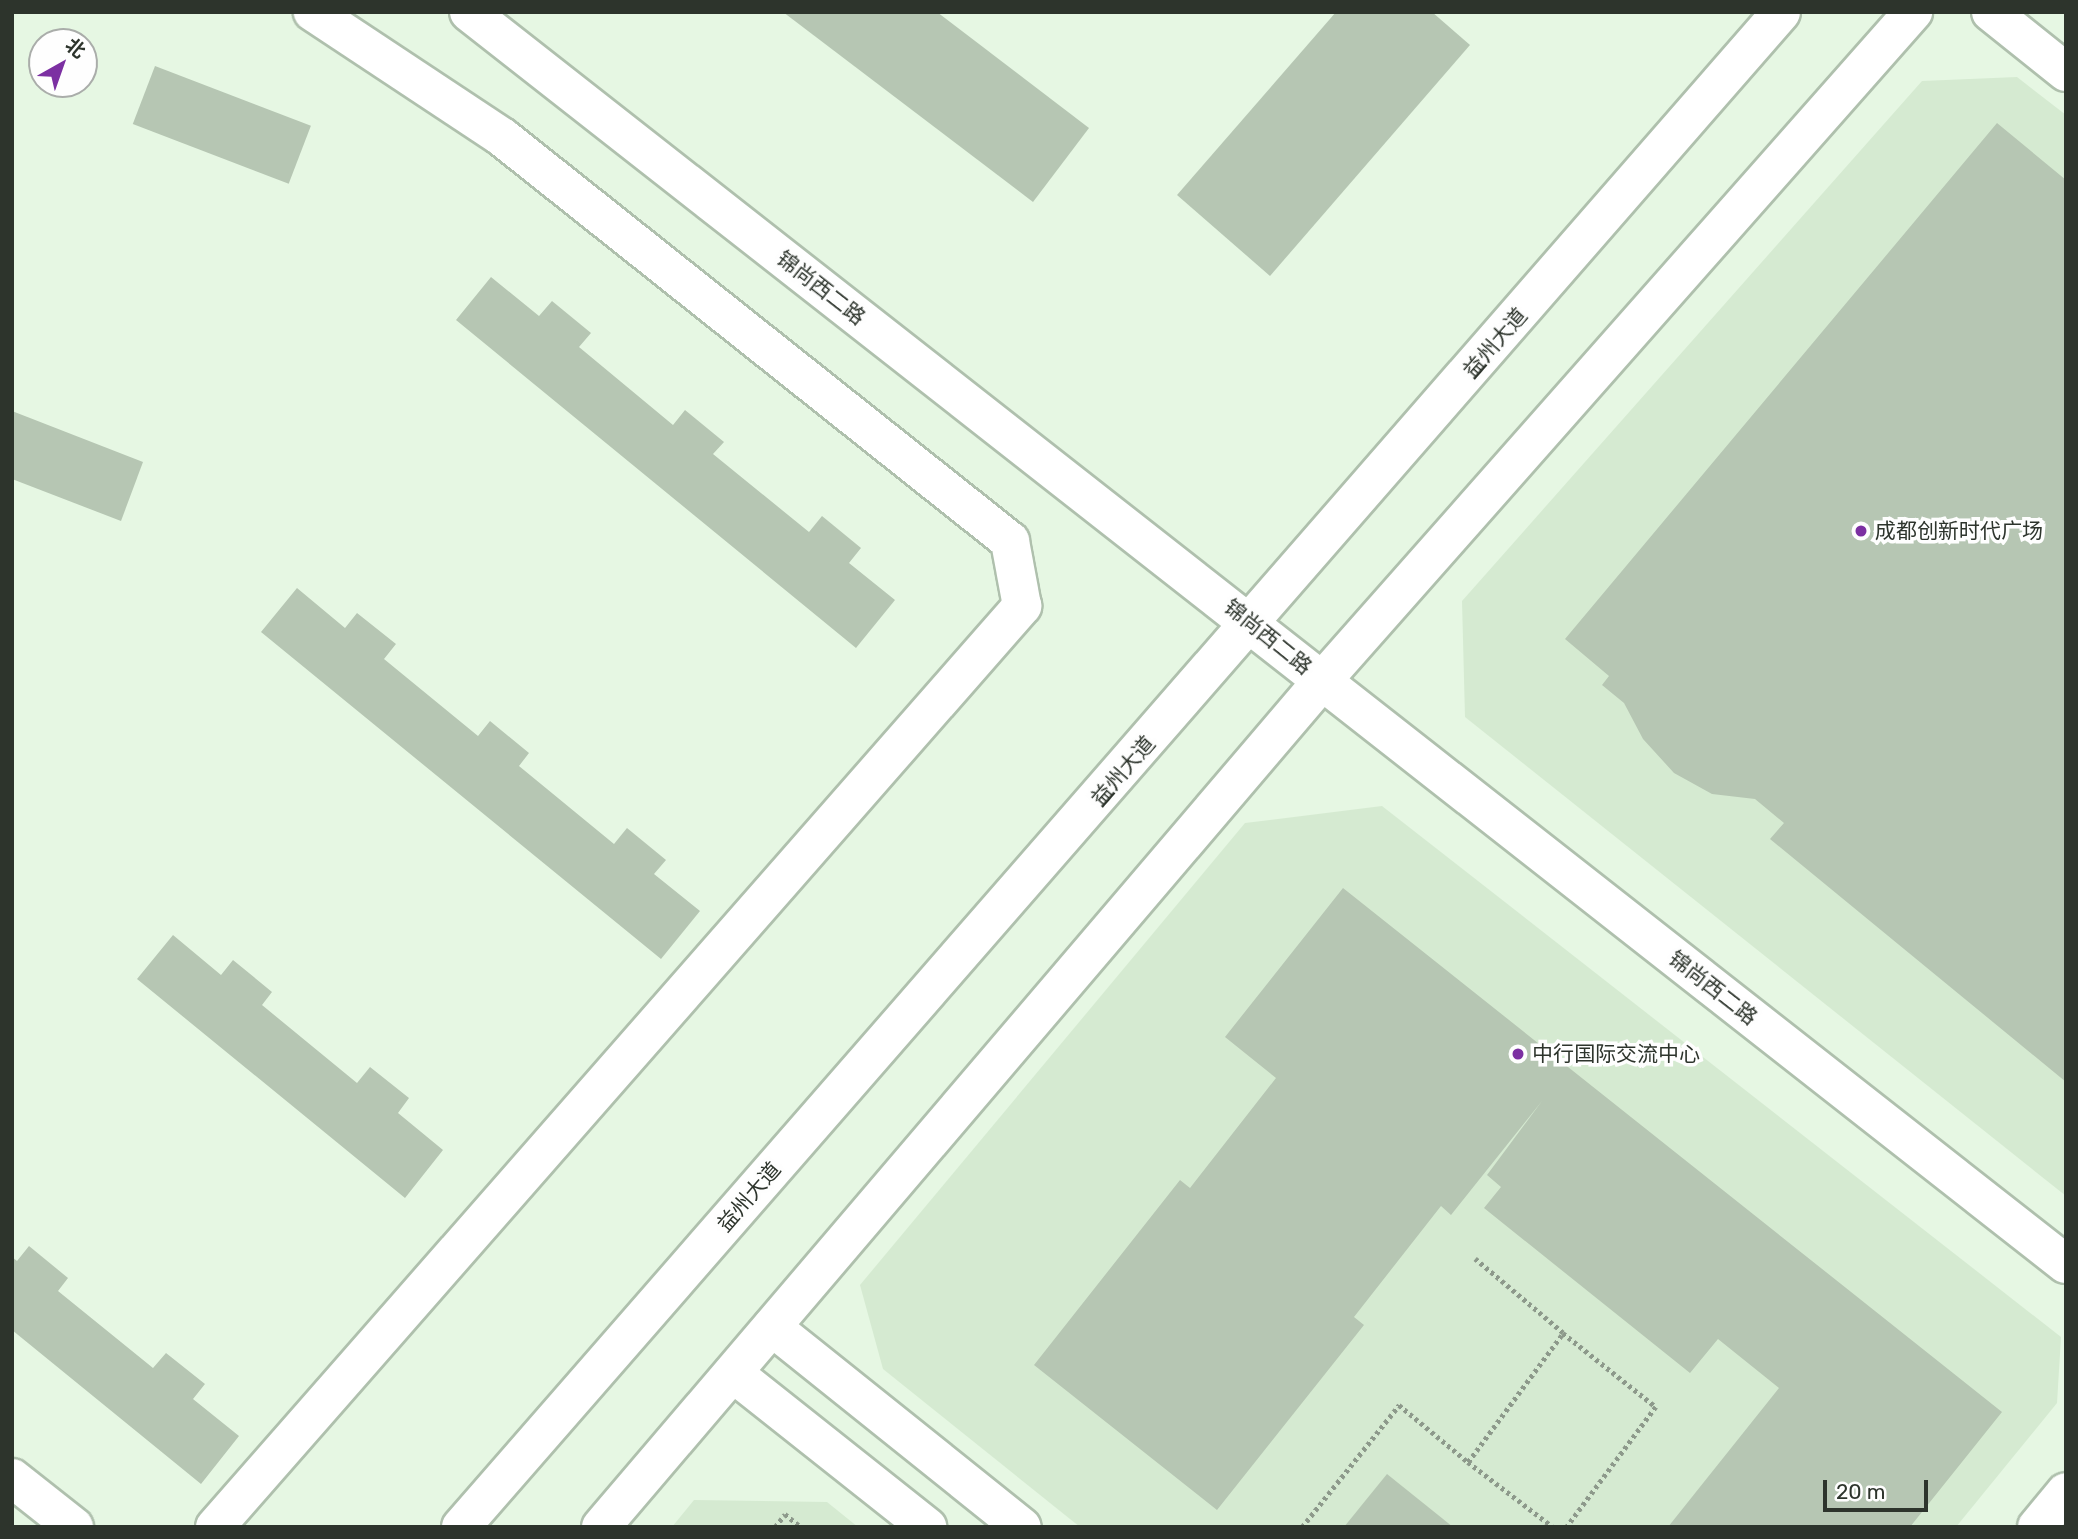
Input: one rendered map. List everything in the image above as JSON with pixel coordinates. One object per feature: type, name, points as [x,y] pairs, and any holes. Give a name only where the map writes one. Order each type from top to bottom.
[{"type":"street","points":[[215,1527],[1022,606],[1010,541],[502,137],[313,12]]},
{"type":"street","name":"锦尚西二路","points":[[469,12],[2066,1264]]},
{"type":"street","name":"益州大道","points":[[461,1527],[1252,624],[1781,12]]},
{"type":"street","points":[[601,1527],[1322,681],[1913,12]]},
{"type":"street","points":[[1991,12],[2066,72]]},
{"type":"street","points":[[772,1327],[1022,1527]]},
{"type":"street","points":[[733,1373],[927,1527]]},
{"type":"street","points":[[12,1478],[74,1527]]},
{"type":"street","points":[[2037,1527],[2066,1492]]},
{"type":"path","points":[[1475,1259],[1656,1407],[1567,1527]]},
{"type":"path","points":[[1468,1462],[1563,1333]]},
{"type":"path","points":[[1302,1527],[1399,1405],[1553,1527]]},
{"type":"path","points":[[775,1527],[785,1514],[801,1527]]},
{"type":"shaded area","name":"成都创新时代广场","points":[[2017,77],[2066,115],[2066,1196],[1465,717],[1462,601],[1922,81]]},
{"type":"shaded area","points":[[1382,806],[2061,1337],[2057,1403],[1956,1527],[1080,1527],[883,1369],[860,1285],[1245,823]]},
{"type":"shaded area","points":[[694,1500],[827,1502],[858,1527],[672,1527]]},
{"type":"building","points":[[783,12],[937,12],[1089,128],[1033,202]]},
{"type":"building","points":[[1336,12],[1432,12],[1470,45],[1270,276],[1177,195]]},
{"type":"building","points":[[155,66],[311,126],[289,184],[133,124]]},
{"type":"building","name":"成都创新时代广场","points":[[1997,123],[2066,180],[2066,1082],[1770,839],[1784,823],[1755,799],[1712,794],[1674,773],[1643,739],[1624,703],[1602,685],[1609,676],[1565,639]]},
{"type":"building","points":[[491,277],[539,316],[552,301],[591,333],[579,347],[673,425],[685,410],[724,442],[713,454],[809,532],[822,516],[861,548],[849,563],[895,600],[856,648],[456,320]]},
{"type":"building","points":[[12,411],[143,462],[121,521],[12,479]]},
{"type":"building","points":[[297,588],[345,628],[357,613],[396,644],[384,659],[478,736],[490,721],[529,753],[519,766],[614,844],[627,828],[666,860],[654,874],[700,911],[661,959],[261,632]]},
{"type":"building","points":[[1343,888],[2002,1412],[1910,1527],[1668,1527],[1779,1388],[1718,1339],[1690,1373],[1484,1208],[1501,1187],[1487,1175],[1542,1101],[1451,1215],[1441,1206],[1354,1317],[1364,1325],[1217,1510],[1034,1365],[1180,1180],[1190,1188],[1276,1078],[1225,1037]]},
{"type":"building","points":[[173,935],[221,975],[233,960],[272,992],[262,1005],[357,1083],[370,1067],[409,1098],[398,1113],[443,1150],[405,1198],[137,979]]},
{"type":"building","points":[[29,1246],[68,1278],[58,1291],[153,1368],[166,1353],[205,1384],[193,1399],[239,1436],[201,1484],[12,1330],[12,1257],[17,1261]]},
{"type":"building","points":[[1387,1474],[1453,1527],[1344,1527]]},
{"type":"place","name":"成都创新时代广场","points":[[1861,531]]},
{"type":"place","name":"中行国际交流中心","points":[[1518,1054]]}]
